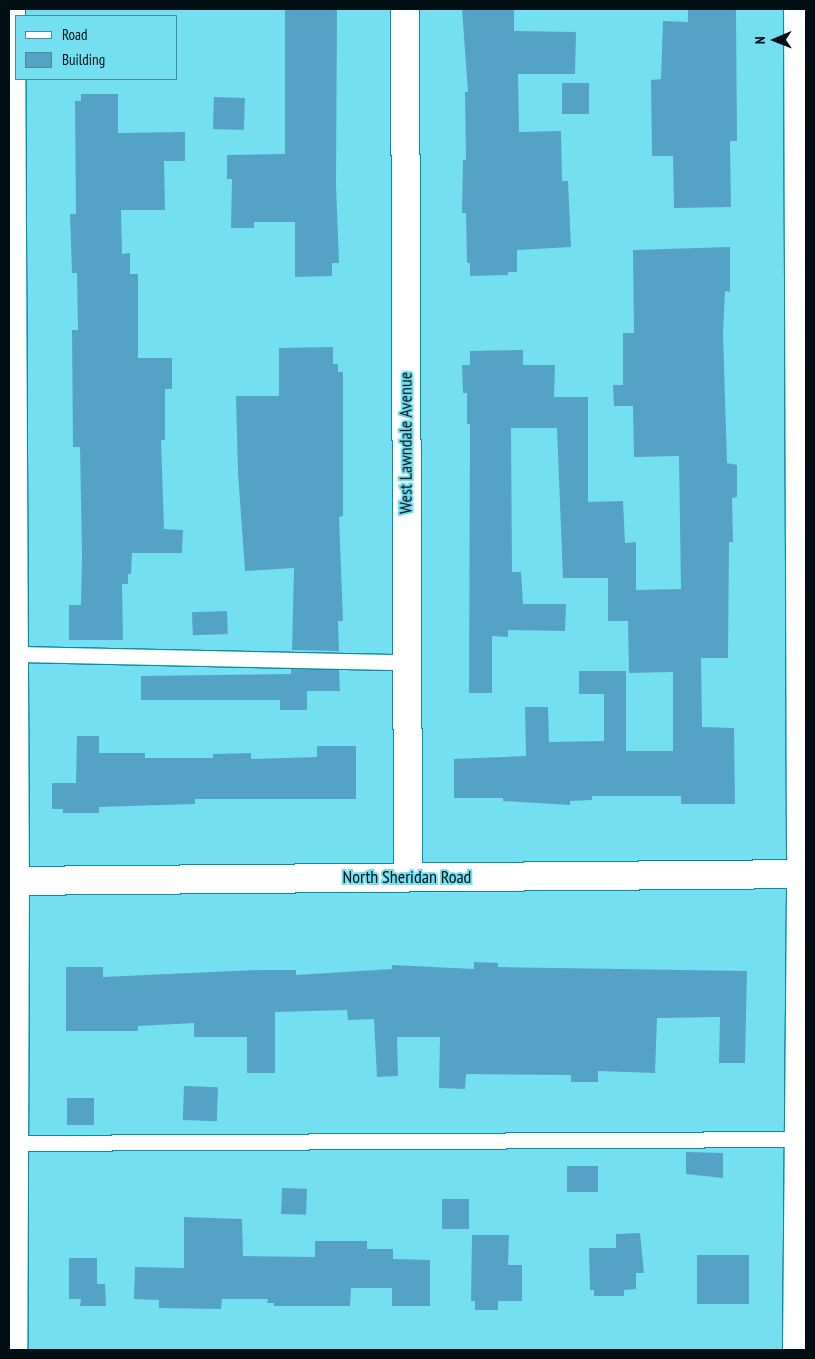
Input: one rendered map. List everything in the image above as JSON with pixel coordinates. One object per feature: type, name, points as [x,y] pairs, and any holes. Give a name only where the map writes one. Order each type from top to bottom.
[{"type":"street","points":[[11,9],[10,154],[14,654],[12,881],[13,1350]]},
{"type":"street","name":"West Lawndale Avenue","points":[[404,9],[408,876]]},
{"type":"street","points":[[797,1350],[802,1139],[803,874],[801,14]]},
{"type":"street","name":"North Sheridan Road","points":[[12,881],[803,874]]},
{"type":"lane","points":[[14,654],[407,662]]},
{"type":"lane","points":[[14,1143],[802,1139]]},
{"type":"building","points":[[285,9],[337,9],[336,185],[339,263],[332,263],[332,276],[295,277],[295,222],[254,222],[254,228],[231,228],[232,179],[227,179],[227,155],[285,154]]},
{"type":"building","points":[[462,9],[514,9],[514,31],[576,32],[575,74],[518,74],[519,132],[561,131],[562,181],[568,181],[571,247],[517,250],[517,272],[508,272],[508,275],[470,276],[470,263],[467,263],[466,213],[462,213],[463,160],[466,160],[465,92],[468,92]]},
{"type":"building","points":[[688,9],[736,9],[737,141],[730,141],[731,207],[674,208],[673,156],[652,156],[651,80],[661,79],[663,21],[688,22]]},
{"type":"building","points":[[562,83],[589,83],[589,114],[562,114]]},
{"type":"building","points":[[81,94],[118,94],[118,133],[185,132],[185,161],[164,161],[165,210],[121,210],[122,254],[130,253],[130,274],[138,274],[138,358],[172,358],[172,389],[165,389],[165,440],[161,440],[164,529],[183,530],[182,553],[132,553],[131,574],[128,574],[128,584],[122,584],[123,640],[69,640],[69,605],[81,605],[80,447],[73,447],[72,330],[78,330],[77,273],[72,273],[70,214],[76,214],[75,101],[81,101]]},
{"type":"building","points":[[214,97],[245,98],[244,130],[213,129]]},
{"type":"building","points":[[730,247],[730,292],[725,291],[723,333],[727,463],[737,465],[737,497],[732,498],[733,542],[729,542],[728,658],[701,658],[702,727],[734,728],[735,804],[681,804],[681,796],[592,796],[592,800],[570,801],[570,805],[503,801],[503,798],[454,798],[454,759],[526,756],[525,707],[548,707],[549,742],[604,741],[604,694],[579,694],[579,671],[626,671],[626,751],[673,751],[673,672],[629,673],[628,621],[608,621],[608,578],[563,578],[557,428],[511,428],[512,572],[521,572],[523,604],[566,604],[565,631],[508,630],[508,637],[492,636],[492,693],[469,693],[470,424],[467,424],[467,393],[463,393],[462,365],[470,365],[470,351],[523,350],[523,365],[555,365],[554,397],[588,397],[588,502],[623,501],[625,543],[636,542],[636,590],[681,589],[679,456],[634,457],[633,406],[614,406],[613,385],[623,385],[623,333],[634,333],[633,250]]},
{"type":"building","points":[[333,347],[333,364],[338,364],[338,372],[343,372],[343,516],[339,517],[343,621],[338,621],[339,651],[292,650],[294,568],[245,571],[238,473],[236,396],[279,396],[279,348]]},
{"type":"building","points":[[227,611],[228,634],[193,635],[192,612]]},
{"type":"building","points":[[291,669],[339,670],[340,691],[307,691],[307,710],[280,710],[280,700],[141,700],[141,676],[291,674]]},
{"type":"building","points":[[77,736],[99,736],[99,753],[145,753],[145,758],[213,758],[213,754],[251,753],[251,759],[317,757],[317,746],[356,746],[356,799],[195,799],[195,804],[99,807],[99,813],[63,813],[63,809],[52,809],[52,783],[76,783]]},
{"type":"building","points":[[474,962],[498,963],[498,967],[747,971],[745,1063],[719,1063],[720,1017],[657,1018],[655,1073],[598,1071],[598,1082],[571,1082],[571,1075],[466,1074],[465,1089],[439,1088],[440,1037],[397,1037],[398,1076],[377,1077],[374,1019],[348,1020],[347,1010],[275,1012],[275,1073],[247,1073],[247,1037],[194,1037],[194,1023],[138,1026],[138,1031],[66,1031],[66,967],[103,967],[103,977],[257,970],[296,970],[296,975],[392,969],[392,965],[474,969]]},
{"type":"building","points":[[184,1086],[218,1087],[217,1121],[183,1120]]},
{"type":"building","points":[[67,1098],[94,1098],[94,1125],[67,1125]]},
{"type":"building","points":[[686,1152],[723,1153],[723,1178],[686,1174]]},
{"type":"building","points":[[567,1166],[598,1166],[598,1192],[567,1192]]},
{"type":"building","points":[[282,1188],[307,1189],[306,1215],[281,1214]]},
{"type":"building","points":[[442,1199],[469,1199],[469,1229],[442,1229]]},
{"type":"building","points":[[184,1217],[242,1219],[243,1256],[315,1257],[315,1241],[367,1241],[367,1249],[393,1249],[393,1259],[430,1260],[430,1306],[392,1306],[392,1288],[351,1288],[350,1306],[274,1306],[274,1303],[267,1303],[268,1299],[222,1299],[221,1309],[159,1308],[159,1300],[134,1299],[135,1267],[184,1268]]},
{"type":"building","points":[[640,1233],[644,1273],[636,1273],[636,1289],[624,1290],[624,1296],[594,1296],[594,1290],[590,1290],[589,1248],[616,1248],[616,1234]]},
{"type":"building","points":[[472,1235],[509,1235],[508,1265],[522,1265],[522,1301],[498,1301],[498,1310],[475,1310],[475,1301],[471,1301]]},
{"type":"building","points":[[697,1255],[749,1255],[749,1304],[697,1304]]},
{"type":"building","points":[[69,1258],[97,1258],[97,1284],[105,1284],[106,1306],[80,1306],[81,1299],[69,1299]]}]
